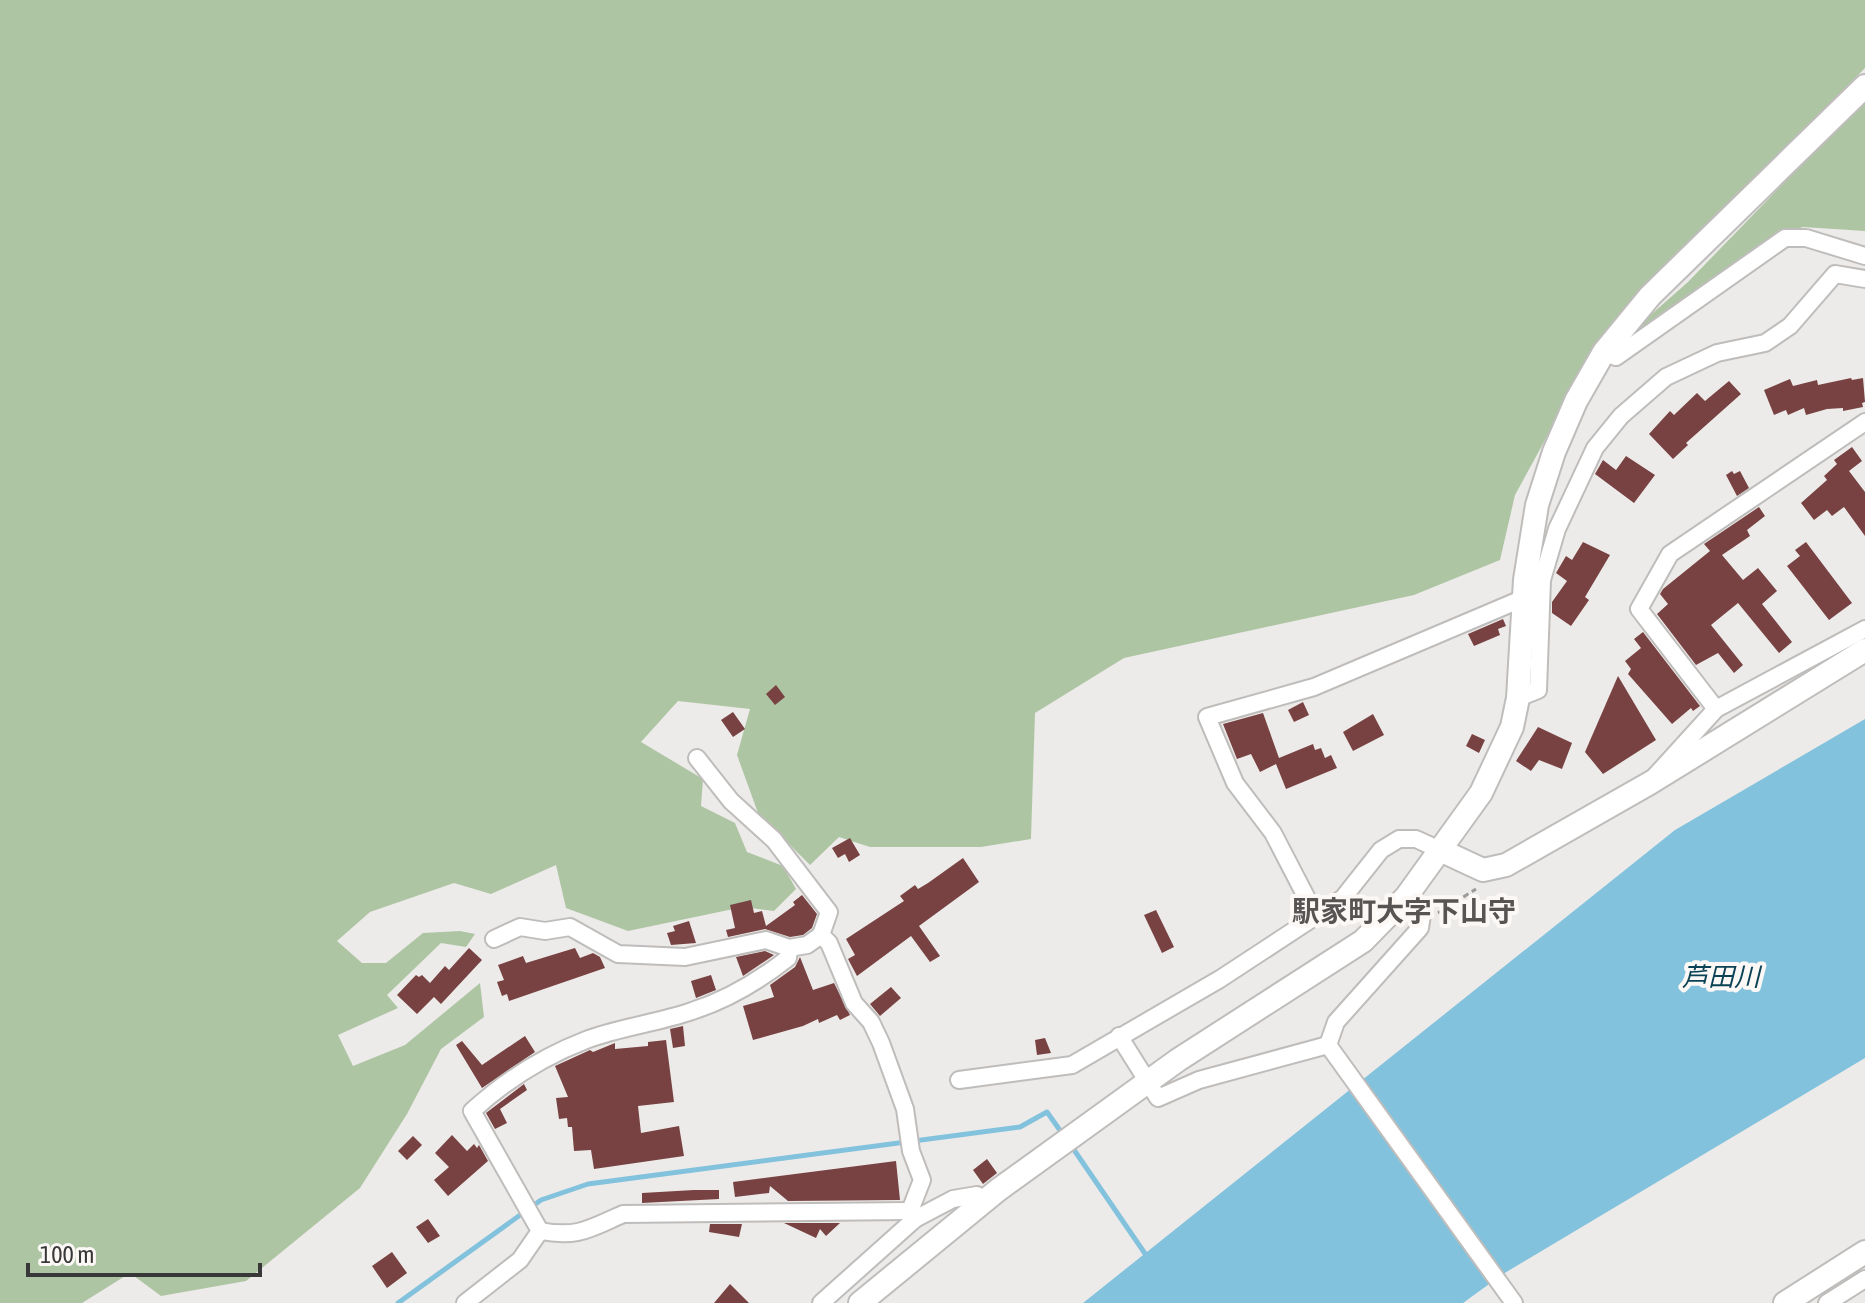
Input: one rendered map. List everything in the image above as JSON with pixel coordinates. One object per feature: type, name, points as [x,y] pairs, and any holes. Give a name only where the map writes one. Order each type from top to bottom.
[{"type":"street","points":[[860,1303],[983,1202],[1149,1081],[1363,941],[1406,897],[1481,793],[1512,727],[1518,698],[1524,598],[1537,505],[1554,452],[1576,401],[1604,352],[1650,296],[1865,86]]},
{"type":"street","points":[[1604,352],[1616,357],[1785,238],[1806,238],[1865,256]]},
{"type":"street","points":[[1518,698],[1538,690],[1542,580],[1557,529],[1595,448],[1621,416],[1666,377],[1717,353],[1765,343],[1790,326],[1835,274],[1865,279]]},
{"type":"street","points":[[1716,709],[1639,609],[1670,554],[1865,422]]},
{"type":"street","points":[[1316,916],[1273,833],[1235,783],[1207,717],[1314,687],[1524,598]]},
{"type":"street","points":[[1650,783],[1662,765],[1716,709],[1865,629]]},
{"type":"street","points":[[959,1080],[1072,1065],[1220,979],[1343,898],[1381,850],[1399,839],[1416,839],[1483,870],[1506,865],[1650,783],[1865,650]]},
{"type":"street","points":[[494,939],[520,927],[545,931],[570,927],[618,954],[685,957],[766,940],[789,948],[807,945],[821,935],[829,912],[774,840],[731,801],[697,758]]},
{"type":"street","points":[[1328,1045],[1336,1022],[1420,928],[1422,915],[1406,897]]},
{"type":"street","points":[[821,935],[829,943],[854,1003],[871,1022],[881,1043],[905,1109],[911,1151],[922,1180],[912,1215],[821,1303]]},
{"type":"street","points":[[789,948],[788,958],[761,979],[695,1011],[588,1040],[532,1065],[500,1085],[472,1111],[536,1225],[565,1235],[581,1232],[623,1214],[912,1215],[953,1199],[977,1195],[983,1202]]},
{"type":"street","points":[[1119,1036],[1158,1098],[1199,1080],[1328,1045]]},
{"type":"street","points":[[1328,1045],[1514,1303]]},
{"type":"street","points":[[465,1303],[520,1260],[536,1225]]},
{"type":"street","points":[[1785,1303],[1865,1252]]},
{"type":"street","points":[[1827,1303],[1865,1279]]},
{"type":"green space","points":[[0,0],[1865,0],[1865,68],[1603,334],[1515,495],[1500,560],[1414,595],[1124,658],[1035,713],[1031,839],[981,847],[870,847],[839,837],[810,865],[758,813],[737,755],[750,709],[678,701],[641,742],[703,779],[701,806],[735,823],[747,852],[783,866],[796,889],[774,911],[743,907],[628,931],[566,908],[556,865],[491,894],[454,883],[370,912],[337,941],[362,963],[386,963],[423,933],[460,931],[475,934],[466,947],[441,943],[387,995],[398,1008],[338,1035],[353,1066],[405,1045],[480,983],[484,1017],[441,1049],[407,1114],[360,1188],[246,1281],[161,1296],[130,1273],[82,1303],[0,1303]]},
{"type":"green space","points":[[1865,99],[1865,231],[1803,227],[1775,236],[1695,299],[1641,329],[1638,326],[1688,282]]},
{"type":"water","name":"芦田川","points":[[1865,719],[1865,1058],[1503,1274],[1463,1303],[1083,1303],[1675,830]]},
{"type":"building","points":[[1863,378],[1865,402],[1862,403],[1863,407],[1843,411],[1843,408],[1827,409],[1806,415],[1804,408],[1788,415],[1786,410],[1774,415],[1764,390],[1790,379],[1793,386],[1817,380],[1818,385]]},
{"type":"building","points":[[1729,381],[1741,394],[1686,443],[1688,445],[1673,459],[1649,434],[1670,411],[1674,415],[1697,393],[1705,401]]},
{"type":"building","points":[[1852,447],[1862,461],[1849,471],[1865,492],[1865,536],[1844,507],[1832,516],[1827,510],[1814,520],[1801,503],[1827,480],[1824,476],[1837,464],[1834,460]]},
{"type":"building","points":[[1626,456],[1655,475],[1634,503],[1595,474],[1603,460],[1616,470]]},
{"type":"building","points":[[1732,471],[1734,474],[1740,471],[1749,488],[1737,496],[1726,475]]},
{"type":"building","points":[[1759,507],[1765,516],[1747,530],[1750,536],[1722,555],[1743,580],[1758,568],[1777,591],[1762,604],[1792,642],[1779,653],[1738,603],[1711,625],[1743,665],[1734,673],[1718,653],[1696,665],[1657,614],[1668,604],[1660,594],[1710,551],[1704,544]]},
{"type":"building","points":[[1583,542],[1610,555],[1585,597],[1589,600],[1571,626],[1552,613],[1552,602],[1567,581],[1556,573],[1566,556],[1572,560]]},
{"type":"building","points":[[1806,542],[1852,603],[1829,620],[1787,566],[1800,556],[1795,550]]},
{"type":"building","points":[[1503,619],[1506,626],[1498,629],[1500,635],[1474,646],[1468,634]]},
{"type":"building","points":[[1643,632],[1700,706],[1693,711],[1691,708],[1672,724],[1628,674],[1631,669],[1625,661],[1641,648],[1634,639]]},
{"type":"building","points":[[1618,676],[1656,740],[1603,774],[1585,752]]},
{"type":"building","points":[[776,685],[785,697],[775,705],[766,694]]},
{"type":"building","points":[[1303,702],[1309,715],[1294,722],[1288,710]]},
{"type":"building","points":[[733,712],[745,729],[733,737],[721,720]]},
{"type":"building","points":[[1263,713],[1279,758],[1313,744],[1315,750],[1321,748],[1325,758],[1331,755],[1337,768],[1286,789],[1276,764],[1260,772],[1251,754],[1237,759],[1223,724]]},
{"type":"building","points":[[1373,714],[1384,735],[1353,751],[1343,732]]},
{"type":"building","points":[[1538,727],[1572,743],[1562,769],[1539,760],[1531,771],[1516,761]]},
{"type":"building","points":[[1472,734],[1485,740],[1479,753],[1466,746]]},
{"type":"building","points":[[850,838],[860,855],[849,862],[845,854],[838,858],[832,848]]},
{"type":"building","points":[[963,858],[979,882],[919,926],[940,956],[930,962],[911,936],[857,976],[848,959],[855,955],[846,939],[904,901],[900,896],[915,885],[918,889]]},
{"type":"building","points":[[802,895],[817,914],[812,928],[803,935],[790,937],[765,929],[728,937],[726,930],[735,928],[730,905],[751,900],[754,913],[762,911],[766,926],[795,905],[793,902]]},
{"type":"building","points":[[1156,910],[1174,947],[1162,953],[1144,915]]},
{"type":"building","points":[[689,921],[696,943],[671,945],[667,933],[675,931],[673,926]]},
{"type":"building","points":[[469,948],[482,960],[441,1004],[434,997],[417,1014],[397,995],[416,975],[422,975],[430,983],[445,966],[449,970]]},
{"type":"building","points":[[575,948],[580,958],[593,953],[600,957],[605,968],[509,1001],[507,994],[502,996],[497,982],[504,980],[498,965],[523,956],[526,963]]},
{"type":"building","points":[[765,951],[774,955],[743,976],[736,957]]},
{"type":"building","points":[[800,957],[813,990],[834,983],[850,1015],[840,1020],[837,1015],[819,1023],[818,1019],[753,1040],[743,1006],[774,997],[770,985],[795,967]]},
{"type":"building","points":[[711,975],[716,990],[696,998],[691,981]]},
{"type":"building","points":[[891,987],[901,998],[880,1016],[870,1004]]},
{"type":"building","points":[[683,1026],[685,1046],[673,1048],[670,1029]]},
{"type":"building","points":[[525,1036],[535,1052],[482,1088],[456,1045],[462,1041],[482,1065]]},
{"type":"building","points":[[1045,1038],[1051,1053],[1037,1055],[1035,1040]]},
{"type":"building","points":[[666,1040],[674,1102],[638,1106],[641,1133],[679,1126],[684,1156],[594,1169],[591,1150],[574,1151],[572,1127],[568,1127],[567,1118],[559,1119],[556,1098],[568,1097],[555,1066],[590,1050],[593,1052],[615,1043],[615,1049],[648,1046],[648,1042]]},
{"type":"building","points":[[524,1084],[527,1090],[500,1109],[507,1123],[495,1129],[486,1113]]},
{"type":"building","points":[[452,1135],[467,1151],[474,1144],[477,1148],[479,1145],[488,1161],[448,1196],[434,1180],[449,1167],[435,1153]]},
{"type":"building","points":[[413,1136],[422,1145],[407,1160],[398,1151]]},
{"type":"building","points":[[987,1159],[997,1173],[983,1184],[973,1170]]},
{"type":"building","points":[[896,1161],[900,1200],[788,1201],[770,1186],[769,1193],[735,1197],[733,1182]]},
{"type":"building","points":[[719,1190],[719,1199],[642,1203],[642,1193]]},
{"type":"building","points":[[428,1219],[440,1236],[428,1243],[416,1227]]},
{"type":"building","points":[[784,1223],[840,1223],[826,1236],[820,1229],[816,1238]]},
{"type":"building","points":[[710,1224],[742,1224],[739,1237],[709,1232]]},
{"type":"building","points":[[392,1252],[407,1273],[387,1288],[372,1266]]},
{"type":"building","points":[[730,1284],[749,1303],[714,1303]]},
{"type":"waterway","points":[[398,1303],[541,1200],[588,1184],[1020,1127],[1047,1112],[1064,1136]]},
{"type":"waterway","points":[[1070,1144],[1148,1258]]},
{"type":"district","name":"駅家町大字下山守","points":[[1404,911]]}]
